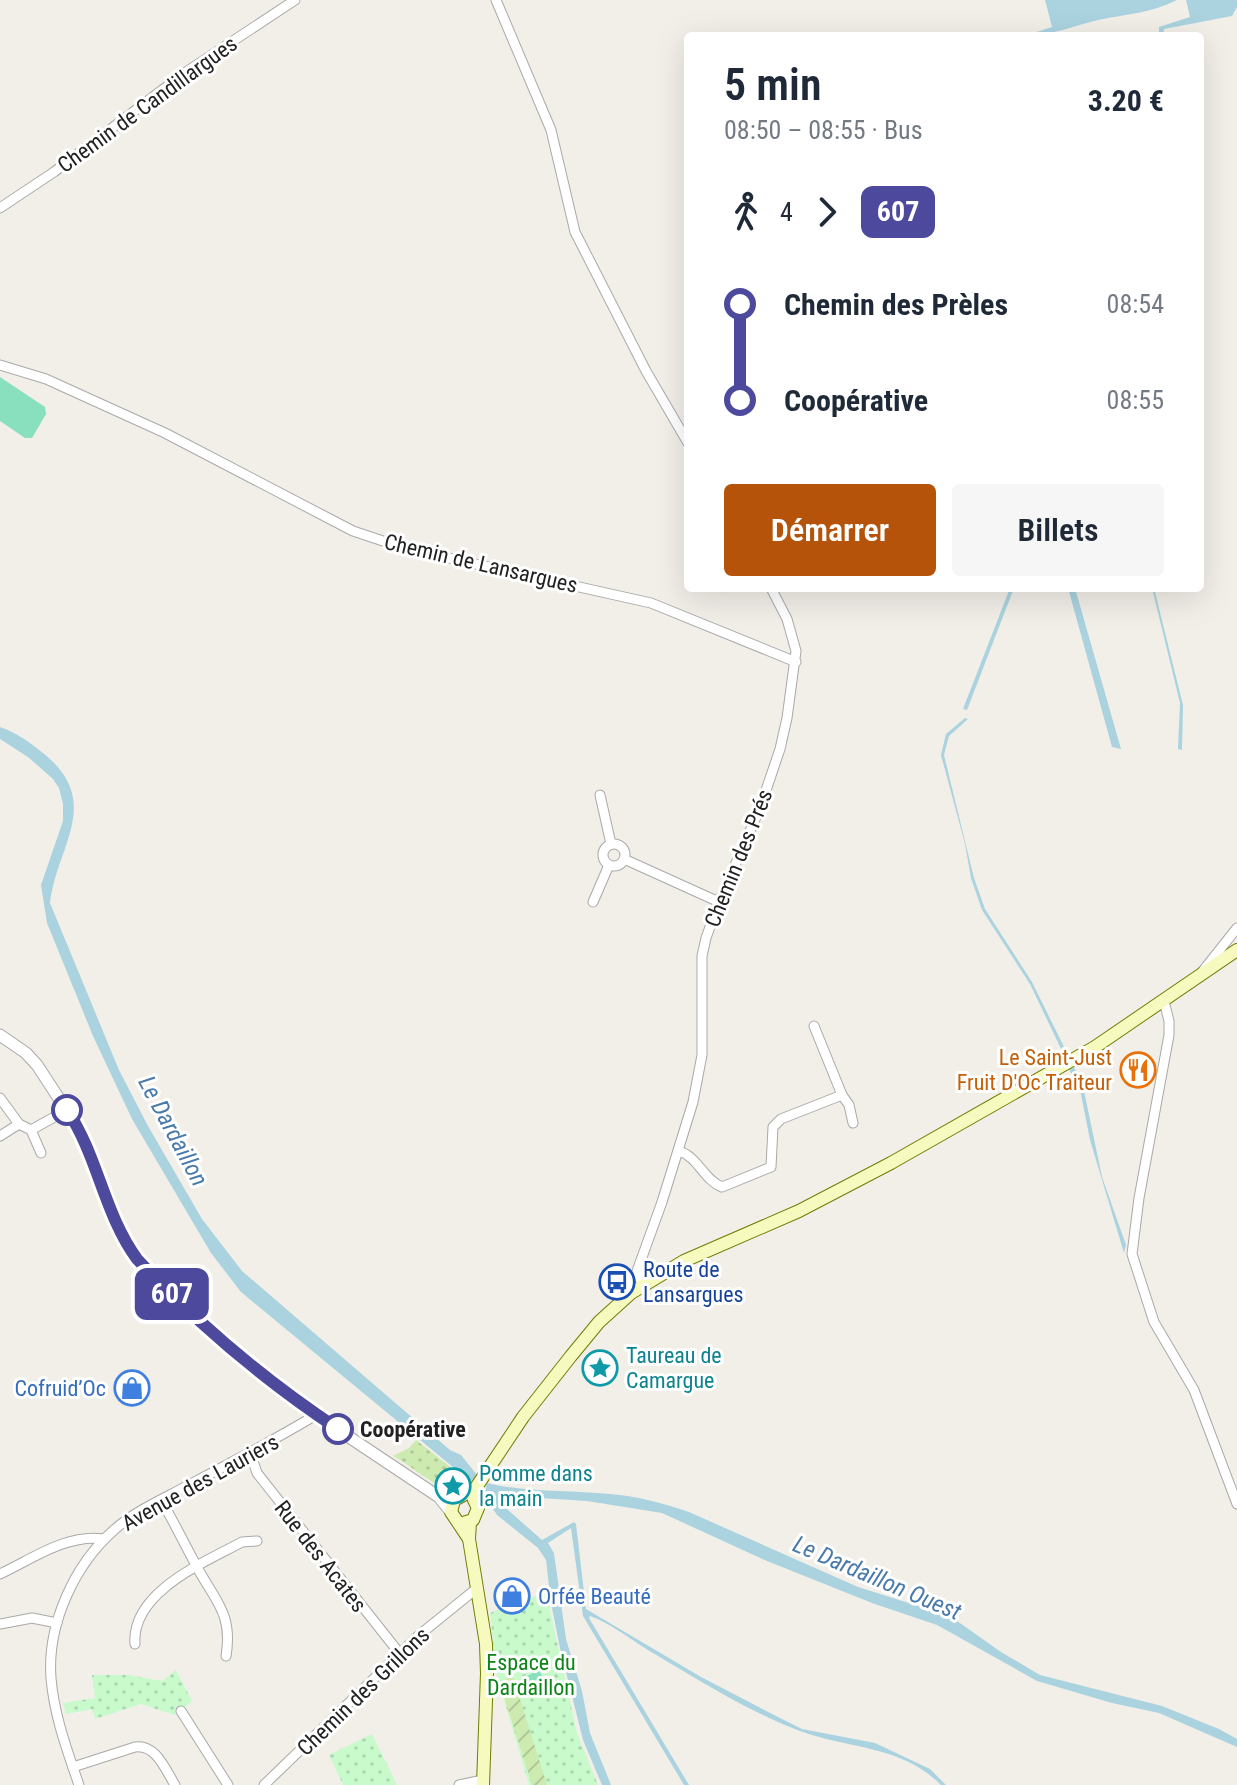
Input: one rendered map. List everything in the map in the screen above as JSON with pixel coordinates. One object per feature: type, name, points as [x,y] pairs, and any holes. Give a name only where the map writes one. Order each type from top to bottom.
[{"type":"main road","points":[[483,1782],[486,1644],[464,1506],[523,1417],[617,1303],[684,1261],[799,1211],[891,1163],[1095,1047],[1237,950]]},
{"type":"street","name":"Chemin de Candillargues","points":[[0,208],[54,172],[186,72],[295,0]]},
{"type":"street","points":[[496,0],[551,130],[575,232],[646,371],[684,436]]},
{"type":"street","name":"Chemin de Lansargues","points":[[0,365],[46,379],[165,433],[366,536],[404,548],[651,603],[796,662]]},
{"type":"street","points":[[773,592],[792,632],[796,662]]},
{"type":"street","name":"Chemin des Prés","points":[[642,1285],[637,1271],[679,1151],[702,1055],[702,956],[719,902],[771,780],[787,718],[796,662]]},
{"type":"street","points":[[600,795],[611,844]]},
{"type":"street","points":[[611,844],[621,846],[625,852],[624,859],[620,865],[609,865],[602,854],[611,844]]},
{"type":"street","points":[[624,859],[719,902]]},
{"type":"street","points":[[593,902],[609,865]]},
{"type":"street","points":[[1199,976],[1237,928]]},
{"type":"street","points":[[1164,1001],[1169,1035],[1139,1198],[1132,1254],[1154,1322],[1194,1390],[1237,1504]]},
{"type":"street","points":[[814,1026],[849,1105],[853,1123]]},
{"type":"street","points":[[0,1035],[20,1048],[37,1065],[67,1110],[92,1155],[126,1243],[137,1259],[238,1356],[316,1415],[439,1497],[464,1506]]},
{"type":"street","points":[[679,1151],[693,1158],[714,1184],[725,1186],[771,1167],[772,1132],[777,1122],[842,1095]]},
{"type":"street","points":[[0,1098],[19,1124],[31,1130],[41,1153]]},
{"type":"street","points":[[31,1130],[67,1110]]},
{"type":"street","points":[[0,1136],[19,1124]]},
{"type":"street","name":"Avenue des Lauriers","points":[[79,1785],[60,1726],[51,1676],[57,1623],[71,1588],[104,1539],[117,1527],[316,1415]]},
{"type":"street","name":"Rue des Acates","points":[[250,1452],[257,1473],[400,1654]]},
{"type":"street","points":[[161,1500],[220,1605],[227,1629],[226,1656]]},
{"type":"street","points":[[0,1574],[56,1546],[81,1538],[104,1539]]},
{"type":"street","points":[[81,1538],[95,1551]]},
{"type":"street","points":[[135,1644],[135,1629],[156,1596],[177,1578],[242,1542],[257,1541]]},
{"type":"street","name":"Chemin des Grillons","points":[[264,1785],[440,1617],[476,1589]]},
{"type":"street","points":[[464,1600],[479,1604]]},
{"type":"street","points":[[0,1624],[32,1618],[57,1623]]},
{"type":"street","points":[[181,1711],[228,1785]]},
{"type":"street","points":[[73,1767],[145,1746],[154,1752],[175,1785]]},
{"type":"street","points":[[459,1785],[483,1782]]},
{"type":"green space","points":[[0,377],[45,407],[46,414],[32,438],[25,438],[0,421]]},
{"type":"green space","points":[[416,1440],[467,1480],[457,1489],[447,1488],[393,1456],[409,1448]]},
{"type":"green space","name":"Espace du Dardaillon","points":[[546,1592],[577,1733],[598,1785],[529,1785],[497,1676],[490,1613]]},
{"type":"green space","points":[[176,1670],[192,1701],[175,1715],[141,1704],[95,1719],[92,1709],[66,1714],[63,1703],[95,1698],[92,1675],[128,1675],[162,1681]]},
{"type":"green space","points":[[538,1670],[547,1693],[535,1698],[527,1676]]},
{"type":"green space","points":[[513,1677],[547,1785],[532,1785],[499,1681]]},
{"type":"green space","points":[[372,1734],[397,1785],[343,1785],[329,1755]]},
{"type":"water","points":[[1045,0],[1177,0],[1056,32],[1036,32],[1052,27]]},
{"type":"water","points":[[1186,0],[1237,0],[1232,16],[1159,32],[1159,27],[1190,17]]},
{"type":"water","points":[[1008,592],[1012,592],[967,710],[963,709]]},
{"type":"water","points":[[1069,592],[1076,592],[1121,749],[1112,747]]},
{"type":"water","points":[[1153,592],[1183,705],[1182,750],[1178,749],[1180,703]]},
{"type":"water","points":[[965,718],[968,719],[949,736],[944,755],[974,878],[985,909],[1032,982],[1068,1055],[1065,1057],[1030,984],[982,910],[971,878],[941,755],[946,734]]},
{"type":"water","points":[[0,727],[43,753],[61,771],[71,789],[74,807],[72,825],[50,903],[119,1070],[202,1219],[242,1271],[450,1450],[461,1455],[477,1475],[471,1482],[241,1292],[211,1253],[132,1119],[93,1036],[47,923],[41,885],[63,821],[59,788],[28,757],[0,739]]},
{"type":"water","points":[[1074,1067],[1084,1091],[1102,1177],[1126,1245],[1124,1253],[1090,1140],[1081,1094],[1069,1069]]},
{"type":"water","points":[[487,1483],[533,1490],[630,1496],[689,1512],[858,1587],[950,1616],[1040,1675],[1162,1706],[1219,1729],[1237,1739],[1237,1747],[1159,1713],[1037,1681],[937,1625],[767,1561],[662,1513],[587,1501],[509,1496],[505,1502],[508,1510],[542,1540],[574,1522],[576,1524],[586,1609],[701,1677],[802,1729],[875,1743],[930,1769],[946,1785],[941,1785],[926,1772],[892,1755],[818,1737],[761,1714],[590,1616],[689,1785],[684,1785],[583,1616],[571,1528],[548,1543],[554,1553],[566,1639],[582,1691],[590,1733],[611,1785],[602,1785],[583,1740],[560,1648],[546,1560],[538,1548],[497,1515],[484,1495]]},
{"type":"bus line","name":"607","points":[[67,1110],[92,1155],[114,1216],[137,1259],[238,1356],[292,1399],[338,1429]]},
{"type":"place","name":"Le Saint-Just Fruit D'Oc Traiteur","points":[[1138,1070]]},
{"type":"place","name":"Route de Lansargues","points":[[617,1282]]},
{"type":"place","name":"Taureau de Camargue","points":[[600,1368]]},
{"type":"place","name":"Cofruid’Oc","points":[[132,1388]]},
{"type":"place","name":"Coopérative","points":[[338,1429]]},
{"type":"place","name":"Pomme dans la main","points":[[453,1486]]},
{"type":"place","name":"Orfée Beauté","points":[[512,1596]]},
{"type":"water label","name":"Le Dardaillon","points":[[173,1131]]},
{"type":"water label","name":"Le Dardaillon Ouest","points":[[877,1578]]}]
